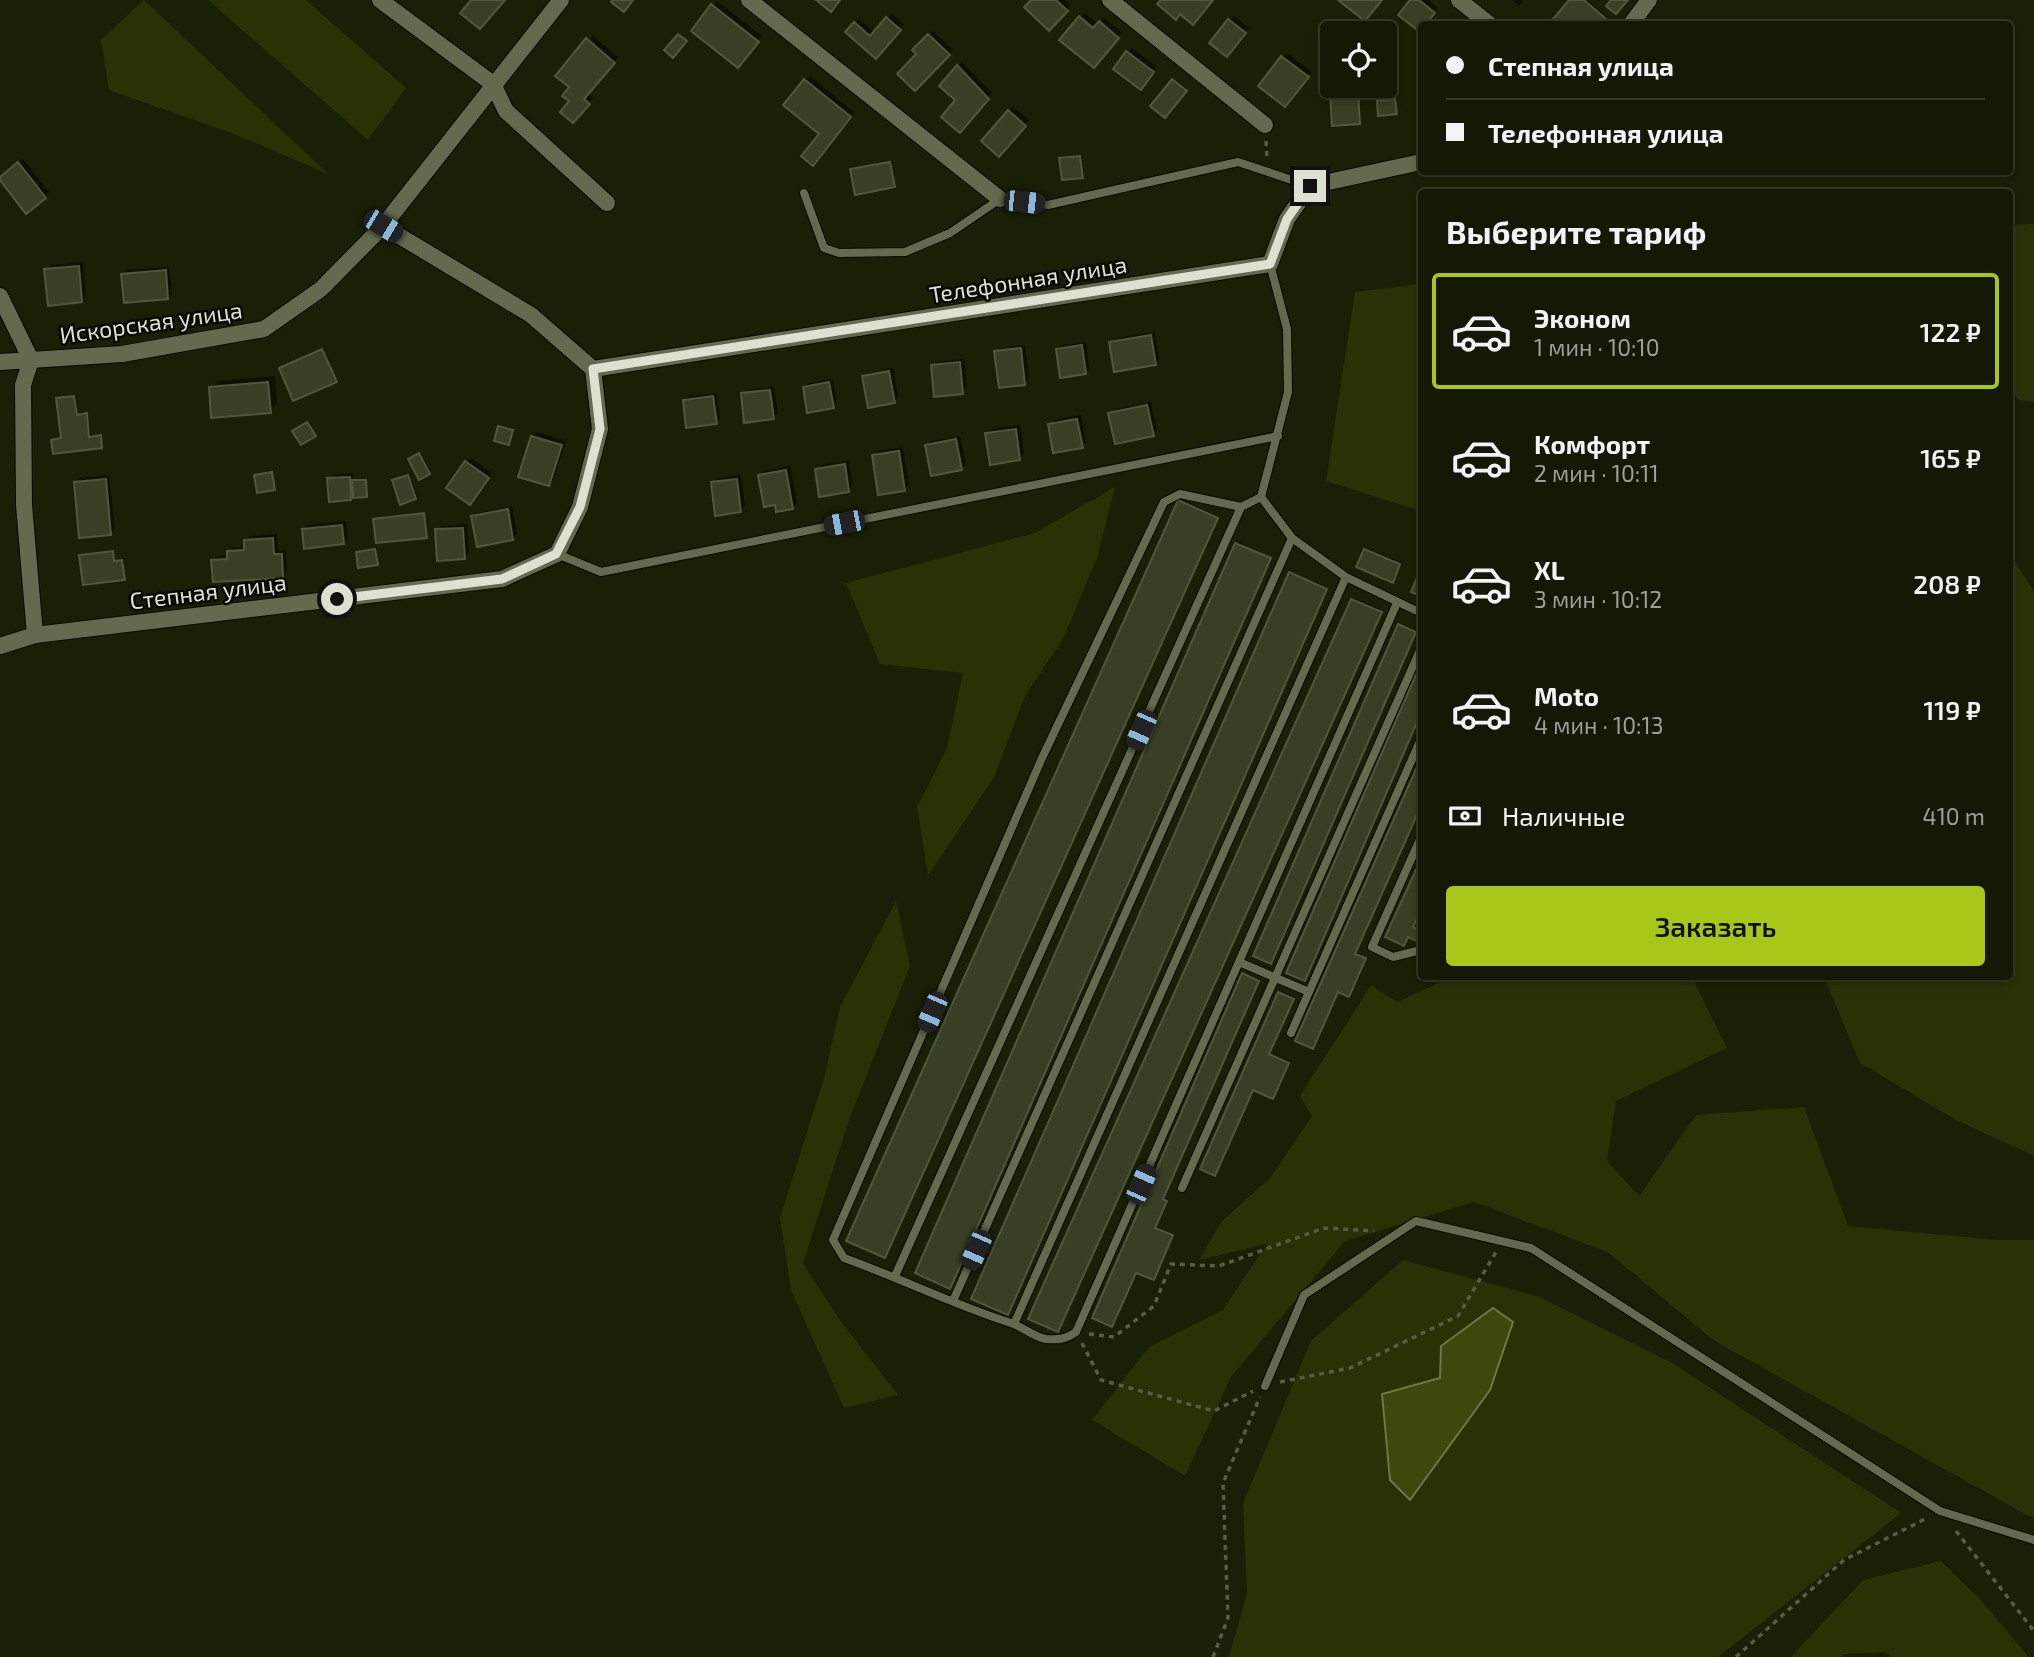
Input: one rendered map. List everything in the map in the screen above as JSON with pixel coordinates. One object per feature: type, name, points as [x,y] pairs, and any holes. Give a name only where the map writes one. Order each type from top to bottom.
[{"type":"street","points":[[380,0],[494,84],[506,111],[607,203]]},
{"type":"street","name":"Искорская улица","points":[[0,362],[122,354],[264,329],[321,289],[383,226],[561,0]]},
{"type":"street","points":[[749,0],[1000,200]]},
{"type":"street","points":[[1110,0],[1265,125]]},
{"type":"street","points":[[1459,0],[1485,21]]},
{"type":"street","points":[[1633,21],[1649,0]]},
{"type":"street","points":[[1270,264],[1287,219],[1310,186],[1418,163]]},
{"type":"street","points":[[383,226],[531,315],[593,369],[600,429],[580,507],[556,554]]},
{"type":"street","name":"Телефонная улица","points":[[593,369],[1270,264]]},
{"type":"street","points":[[0,296],[31,360],[23,386],[24,505],[35,635]]},
{"type":"street","name":"Степная улица","points":[[0,646],[35,635],[502,579],[556,554]]},
{"type":"lane","points":[[804,193],[818,239],[824,248],[839,253],[905,252],[950,233],[1000,200],[1048,205],[1238,162],[1310,186]]},
{"type":"lane","points":[[1270,264],[1287,329],[1288,392],[1261,497],[1241,507],[1180,494],[1164,502],[1042,758],[833,1240],[844,1258],[895,1276],[982,1316],[1014,1324],[1042,1338],[1066,1340],[1076,1332],[1397,603]]},
{"type":"lane","points":[[556,554],[601,572],[1278,436]]},
{"type":"lane","points":[[1261,497],[1292,538],[1346,577],[1418,612]]},
{"type":"lane","points":[[895,1276],[1241,507]]},
{"type":"lane","points":[[953,1301],[1292,538]]},
{"type":"lane","points":[[1014,1324],[1346,577]]},
{"type":"lane","points":[[1182,1188],[1418,655]]},
{"type":"lane","points":[[1291,1033],[1418,746]]},
{"type":"lane","points":[[1418,844],[1372,947],[1393,957],[1418,951]]},
{"type":"lane","points":[[1239,962],[1309,992]]},
{"type":"lane","points":[[1265,1385],[1304,1295],[1416,1221],[1531,1248],[1940,1511],[2034,1540]]},
{"type":"path","points":[[1265,125],[1268,172]]},
{"type":"path","points":[[1076,1332],[1114,1337],[1154,1306],[1171,1264],[1219,1266],[1324,1228],[1398,1233]]},
{"type":"path","points":[[1213,1657],[1228,1618],[1223,1483],[1265,1385]]},
{"type":"path","points":[[1736,1657],[1844,1560],[1940,1511],[2034,1631]]},
{"type":"shaded area","points":[[144,0],[328,174],[237,135],[109,90],[101,40]]},
{"type":"shaded area","points":[[208,0],[306,0],[406,88],[368,140]]},
{"type":"shaded area","points":[[2034,224],[2034,402],[2019,400],[2013,392],[2013,225]]},
{"type":"shaded area","points":[[1418,284],[1418,510],[1326,481],[1355,292]]},
{"type":"shaded area","points":[[1115,487],[1098,555],[1063,639],[1025,696],[994,777],[928,875],[917,807],[947,748],[963,673],[880,664],[846,583],[1035,533]]},
{"type":"shaded area","points":[[2013,558],[2034,592],[2034,1156],[1956,1120],[1860,1063],[1825,980],[2013,980]]},
{"type":"shaded area","points":[[896,901],[910,966],[850,1117],[803,1263],[839,1319],[898,1395],[844,1408],[791,1290],[780,1218],[824,1078],[840,1007]]},
{"type":"shaded area","points":[[1445,980],[1693,980],[1727,1048],[1616,1101],[1607,1161],[1639,1196],[1696,1115],[1804,1107],[1848,1226],[1997,1240],[2034,1240],[2034,1519],[1713,1340],[1608,1252],[1474,1202],[1345,1241],[1231,1377],[1185,1476],[1092,1420],[1149,1347],[1223,1310],[1267,1244],[1199,1260],[1221,1222],[1270,1178],[1312,1116],[1300,1096],[1371,985],[1397,1002]]},
{"type":"shaded area","points":[[1403,1260],[1537,1296],[1674,1364],[1901,1513],[1718,1657],[1229,1657],[1247,1593],[1243,1503],[1311,1341]]},
{"type":"shaded area","points":[[1493,1308],[1513,1322],[1490,1390],[1410,1500],[1390,1480],[1382,1394],[1440,1378],[1441,1346]]},
{"type":"shaded area","points":[[1941,1561],[1979,1598],[2029,1657],[1891,1657],[1886,1652],[1843,1654],[1842,1657],[1791,1657],[1863,1580]]},
{"type":"building","points":[[471,0],[505,0],[480,29],[460,13]]},
{"type":"building","points":[[633,0],[624,12],[611,2]]},
{"type":"building","points":[[816,0],[840,0],[831,12]]},
{"type":"building","points":[[1031,0],[1056,0],[1068,11],[1049,31],[1024,7]]},
{"type":"building","points":[[1161,0],[1213,0],[1193,25],[1180,14],[1176,20],[1157,4]]},
{"type":"building","points":[[1338,0],[1382,0],[1365,21]]},
{"type":"building","points":[[1410,0],[1419,0],[1435,13],[1428,21],[1418,21],[1418,30],[1398,15]]},
{"type":"building","points":[[1569,0],[1584,0],[1606,19],[1556,21],[1553,19]]},
{"type":"building","points":[[1611,0],[1628,0],[1616,14],[1606,6]]},
{"type":"building","points":[[711,4],[759,42],[738,68],[691,31]]},
{"type":"building","points":[[1079,16],[1093,28],[1099,21],[1119,38],[1094,68],[1059,40]]},
{"type":"building","points":[[886,17],[901,30],[876,59],[845,32],[854,22],[870,36]]},
{"type":"building","points":[[1228,19],[1246,33],[1227,57],[1209,43]]},
{"type":"building","points":[[678,34],[687,41],[673,58],[664,50]]},
{"type":"building","points":[[928,34],[950,55],[915,91],[897,74],[916,54],[912,50]]},
{"type":"building","points":[[586,38],[615,63],[584,99],[590,104],[573,123],[560,112],[569,101],[562,96],[569,87],[555,76]]},
{"type":"building","points":[[1126,51],[1154,72],[1141,90],[1113,69]]},
{"type":"building","points":[[1281,56],[1309,77],[1285,107],[1258,86]]},
{"type":"building","points":[[957,65],[989,99],[960,133],[941,117],[955,100],[939,86]]},
{"type":"building","points":[[804,79],[851,117],[813,166],[801,156],[819,134],[783,105]]},
{"type":"building","points":[[1172,79],[1187,91],[1165,118],[1150,106]]},
{"type":"building","points":[[1330,98],[1359,98],[1360,124],[1332,126]]},
{"type":"building","points":[[1395,99],[1397,114],[1378,116],[1377,101]]},
{"type":"building","points":[[1008,110],[1026,126],[999,157],[981,141]]},
{"type":"building","points":[[1080,156],[1083,178],[1062,180],[1059,158]]},
{"type":"building","points":[[18,162],[46,198],[26,214],[0,180],[0,177]]},
{"type":"building","points":[[890,162],[895,187],[855,195],[850,169]]},
{"type":"building","points":[[79,266],[82,302],[48,306],[44,269]]},
{"type":"building","points":[[166,270],[168,299],[124,303],[121,274]]},
{"type":"building","points":[[1151,335],[1156,365],[1114,372],[1109,342]]},
{"type":"building","points":[[1082,345],[1086,374],[1060,378],[1056,349]]},
{"type":"building","points":[[1021,348],[1025,385],[999,388],[994,351]]},
{"type":"building","points":[[322,349],[337,382],[293,401],[279,368]]},
{"type":"building","points":[[960,362],[963,394],[934,397],[931,365]]},
{"type":"building","points":[[889,371],[895,403],[868,408],[862,376]]},
{"type":"building","points":[[268,382],[271,413],[211,418],[209,387]]},
{"type":"building","points":[[829,382],[834,408],[807,413],[803,387]]},
{"type":"building","points":[[770,390],[774,419],[744,423],[741,393]]},
{"type":"building","points":[[74,396],[77,415],[87,413],[89,437],[101,435],[102,448],[53,454],[51,440],[61,438],[56,398]]},
{"type":"building","points":[[713,396],[717,424],[686,428],[683,400]]},
{"type":"building","points":[[1147,405],[1154,436],[1115,444],[1108,413]]},
{"type":"building","points":[[1077,419],[1083,448],[1053,453],[1048,424]]},
{"type":"building","points":[[307,422],[316,436],[301,445],[292,431]]},
{"type":"building","points":[[498,426],[513,430],[509,445],[494,441]]},
{"type":"building","points":[[1016,429],[1020,460],[990,465],[985,433]]},
{"type":"building","points":[[531,436],[562,445],[549,486],[518,477]]},
{"type":"building","points":[[956,439],[962,470],[931,476],[925,445]]},
{"type":"building","points":[[899,451],[905,491],[878,495],[872,455]]},
{"type":"building","points":[[419,453],[430,474],[419,480],[408,459]]},
{"type":"building","points":[[465,461],[489,478],[470,505],[446,488]]},
{"type":"building","points":[[845,464],[849,492],[819,497],[815,469]]},
{"type":"building","points":[[786,470],[793,509],[776,512],[775,505],[764,507],[758,475]]},
{"type":"building","points":[[272,472],[275,490],[257,493],[254,475]]},
{"type":"building","points":[[408,475],[416,499],[400,505],[392,480]]},
{"type":"building","points":[[350,477],[351,500],[329,502],[327,478]]},
{"type":"building","points":[[106,479],[111,535],[79,538],[74,482]]},
{"type":"building","points":[[737,479],[741,512],[715,516],[711,482]]},
{"type":"building","points":[[352,480],[366,480],[367,497],[353,498]]},
{"type":"building","points":[[1178,500],[1218,518],[885,1258],[846,1241]]},
{"type":"building","points":[[508,509],[513,540],[477,547],[471,516]]},
{"type":"building","points":[[424,513],[427,538],[376,543],[373,519]]},
{"type":"building","points":[[342,525],[344,544],[304,549],[302,529]]},
{"type":"building","points":[[463,528],[465,559],[437,561],[435,529]]},
{"type":"building","points":[[273,538],[274,554],[282,554],[283,578],[213,582],[211,560],[227,559],[227,551],[244,550],[244,540]]},
{"type":"building","points":[[1235,543],[1271,558],[950,1289],[915,1273]]},
{"type":"building","points":[[375,549],[378,565],[358,568],[356,552]]},
{"type":"building","points":[[1364,549],[1400,564],[1393,583],[1356,567]]},
{"type":"building","points":[[113,551],[114,561],[122,560],[125,580],[83,585],[79,555]]},
{"type":"building","points":[[1289,572],[1327,589],[1008,1315],[971,1299]]},
{"type":"building","points":[[1418,575],[1418,595],[1411,592]]},
{"type":"building","points":[[1351,599],[1382,612],[1058,1332],[1028,1319]]},
{"type":"building","points":[[1398,624],[1416,632],[1271,964],[1253,956]]},
{"type":"building","points":[[1418,670],[1418,720],[1305,981],[1286,973]]},
{"type":"building","points":[[1418,765],[1418,813],[1355,954],[1366,958],[1349,997],[1338,992],[1313,1049],[1295,1041]]},
{"type":"building","points":[[1418,866],[1418,917],[1413,927],[1418,930],[1418,942],[1408,937],[1404,946],[1385,937]]},
{"type":"building","points":[[1242,973],[1259,981],[1163,1199],[1167,1201],[1155,1228],[1173,1235],[1154,1280],[1136,1273],[1112,1327],[1092,1318]]},
{"type":"building","points":[[1278,992],[1294,999],[1269,1054],[1289,1063],[1273,1099],[1253,1090],[1215,1176],[1200,1169]]},
{"type":"route","points":[[337,599],[502,579],[556,554],[580,507],[600,429],[593,369],[1270,264],[1287,219],[1310,186]]}]
